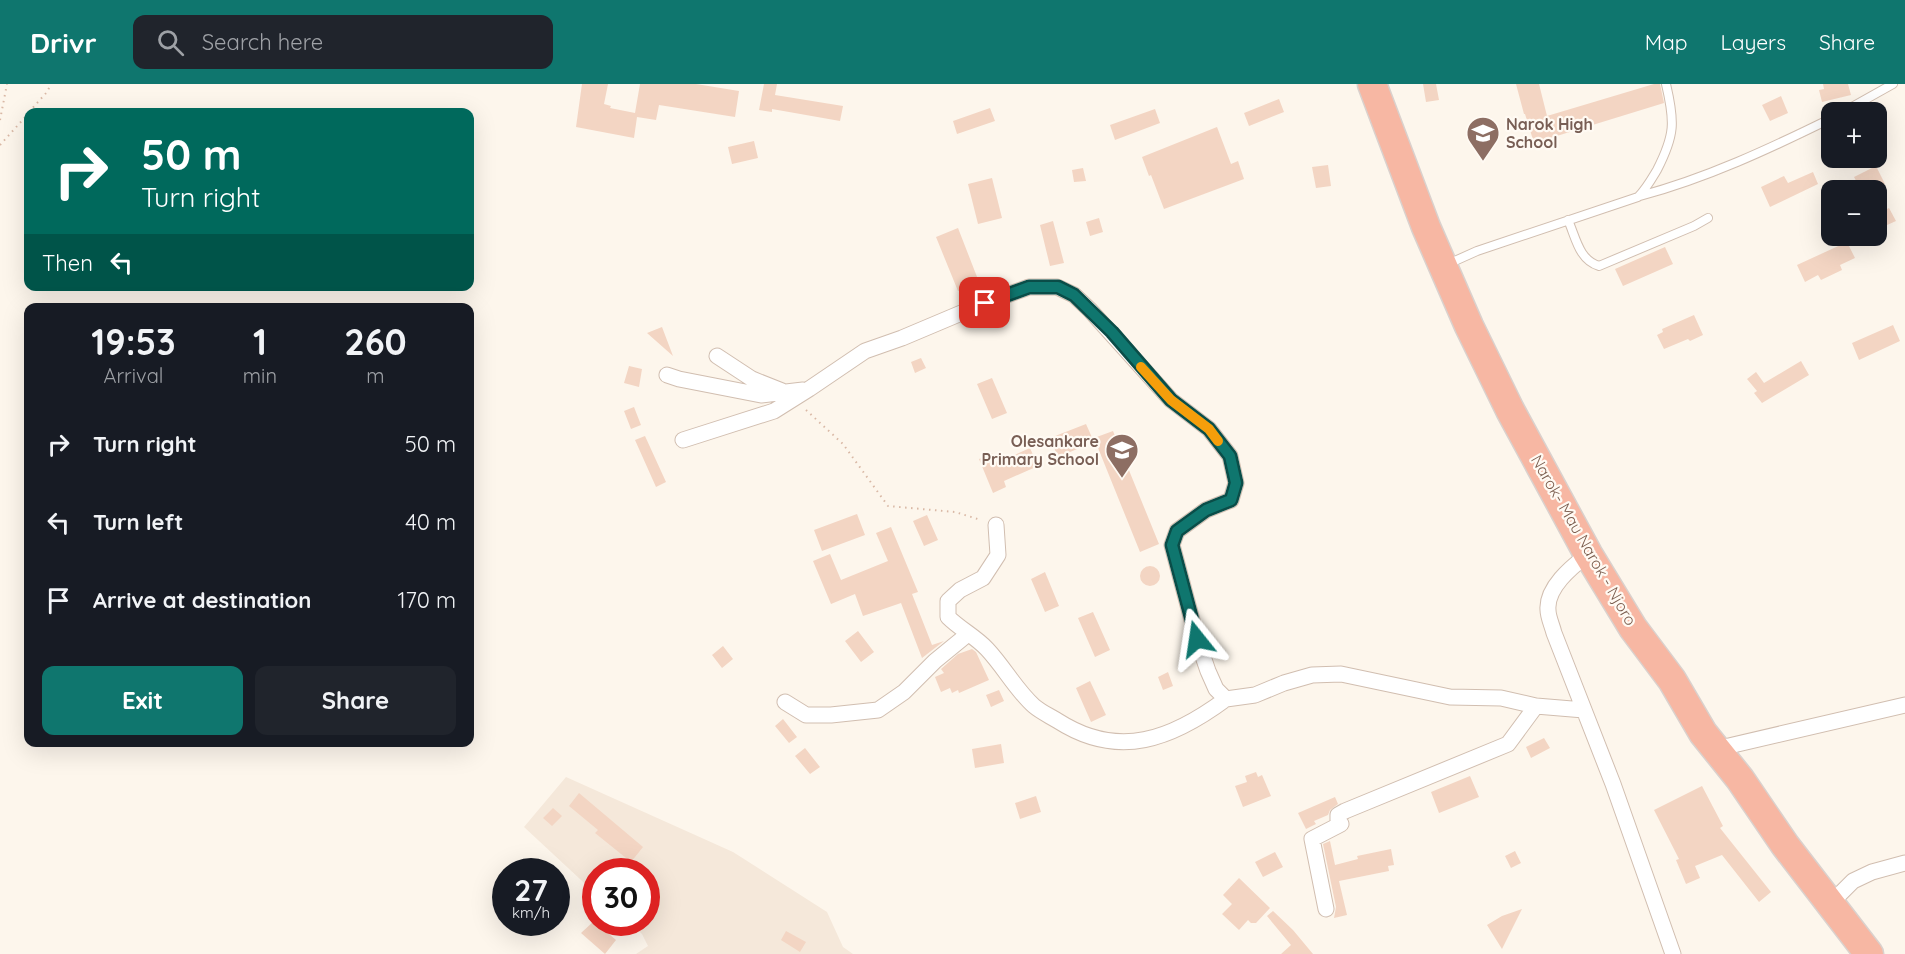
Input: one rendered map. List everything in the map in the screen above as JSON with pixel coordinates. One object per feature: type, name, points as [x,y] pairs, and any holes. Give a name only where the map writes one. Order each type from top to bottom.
[{"type":"highway","name":"Narok- Mau Narok - Njoro","points":[[1372,84],[1418,206],[1492,376],[1588,554],[1633,628],[1672,680],[1703,733],[1869,954]]},
{"type":"street","points":[[667,375],[761,395],[787,397],[809,389],[865,351],[1029,287],[1058,287],[1074,295],[1112,332],[1171,400],[1209,429],[1230,456],[1236,483],[1231,500],[1206,510],[1177,531],[1172,545],[1208,671],[1216,689],[1226,699]]},
{"type":"street","points":[[717,356],[752,379],[787,397]]},
{"type":"street","points":[[682,440],[774,411],[787,397]]},
{"type":"street","points":[[996,525],[998,555],[983,578],[960,590],[948,601],[948,617],[986,648],[1034,706],[1073,731],[1108,741],[1141,742],[1179,729],[1226,699],[1256,694],[1312,675],[1341,674],[1450,697],[1502,698],[1536,706],[1584,710]]},
{"type":"street","points":[[1588,554],[1562,579],[1550,596],[1548,609],[1554,633],[1613,784],[1673,954]]},
{"type":"street","points":[[785,702],[806,715],[878,710],[904,692],[935,661],[968,634]]},
{"type":"street","points":[[1716,749],[1905,705]]},
{"type":"street","points":[[1326,909],[1312,839],[1341,824],[1338,815],[1345,811],[1508,744],[1536,706]]},
{"type":"street","points":[[1830,903],[1853,881],[1872,872],[1905,863]]},
{"type":"lane","points":[[1638,197],[1650,182],[1671,142],[1671,108],[1666,84]]},
{"type":"lane","points":[[1861,102],[1893,84]]},
{"type":"lane","points":[[1444,266],[1477,251],[1638,197],[1681,185],[1754,156],[1821,123]]},
{"type":"lane","points":[[1568,220],[1582,253],[1589,263],[1599,266],[1708,218]]},
{"type":"path","points":[[0,120],[7,84]]},
{"type":"path","points":[[33,108],[51,84]]},
{"type":"path","points":[[0,145],[24,119]]},
{"type":"path","points":[[787,397],[810,411],[843,444],[888,506],[955,512],[996,525]]},
{"type":"shaded area","points":[[566,777],[733,852],[827,912],[843,947],[853,954],[636,954],[648,946],[643,936],[660,936],[660,858],[582,858],[582,881],[570,870],[570,858],[557,858],[524,827]]},
{"type":"building","points":[[582,84],[608,84],[604,104],[611,106],[610,108],[635,113],[640,84],[696,84],[739,91],[735,117],[659,105],[656,120],[637,117],[634,138],[576,127]]},
{"type":"building","points":[[764,84],[777,84],[775,95],[843,106],[840,121],[772,109],[772,112],[759,110]]},
{"type":"building","points":[[1423,84],[1436,84],[1439,100],[1426,102]]},
{"type":"building","points":[[1516,84],[1539,84],[1547,116],[1654,84],[1660,84],[1664,103],[1534,143]]},
{"type":"building","points":[[1823,84],[1848,84],[1851,95],[1822,102],[1819,90],[1824,89]]},
{"type":"building","points":[[1781,96],[1788,113],[1770,121],[1762,105]]},
{"type":"building","points":[[1279,99],[1284,112],[1249,126],[1244,113]]},
{"type":"building","points":[[990,108],[995,121],[957,134],[953,121]]},
{"type":"building","points":[[1155,109],[1160,123],[1115,140],[1110,125]]},
{"type":"building","points":[[1217,127],[1231,164],[1238,161],[1244,179],[1164,209],[1142,157]]},
{"type":"building","points":[[754,141],[758,158],[732,164],[728,147]]},
{"type":"building","points":[[1328,165],[1331,186],[1316,188],[1312,167]]},
{"type":"building","points":[[1083,168],[1086,181],[1074,182],[1072,170]]},
{"type":"building","points":[[1872,168],[1877,168],[1883,180],[1856,180],[1854,177]]},
{"type":"building","points":[[1813,172],[1818,184],[1770,207],[1761,187],[1784,176],[1788,183]]},
{"type":"building","points":[[992,178],[1002,218],[978,224],[968,184]]},
{"type":"building","points":[[1889,208],[1896,221],[1887,225],[1887,209]]},
{"type":"building","points":[[1099,218],[1103,232],[1090,236],[1086,222]]},
{"type":"building","points":[[1053,221],[1064,263],[1050,266],[1040,225]]},
{"type":"building","points":[[958,228],[979,282],[958,291],[936,237]]},
{"type":"building","points":[[1838,246],[1849,246],[1855,258],[1840,265],[1842,270],[1821,280],[1818,275],[1805,282],[1797,265]]},
{"type":"building","points":[[1665,247],[1673,264],[1623,286],[1615,269]]},
{"type":"building","points":[[1694,315],[1703,335],[1664,349],[1657,335],[1663,332],[1662,329]]},
{"type":"building","points":[[1893,325],[1900,341],[1859,360],[1852,343]]},
{"type":"building","points":[[662,327],[673,356],[647,333]]},
{"type":"building","points":[[921,358],[926,368],[915,373],[911,362]]},
{"type":"building","points":[[1801,361],[1809,375],[1762,403],[1754,393],[1757,391],[1747,379],[1756,372],[1764,383]]},
{"type":"building","points":[[629,366],[642,369],[639,387],[624,383]]},
{"type":"building","points":[[992,378],[1007,413],[992,419],[977,384]]},
{"type":"building","points":[[634,407],[641,425],[631,429],[624,411]]},
{"type":"building","points":[[1086,424],[1094,442],[1058,457],[1050,438]]},
{"type":"building","points":[[1113,431],[1159,544],[1140,552],[1094,438]]},
{"type":"building","points":[[645,436],[666,482],[656,487],[635,440]]},
{"type":"building","points":[[1030,448],[1038,466],[1004,481],[1006,487],[993,493],[979,459],[992,453],[997,463]]},
{"type":"building","points":[[857,514],[865,535],[822,551],[814,530]]},
{"type":"building","points":[[927,515],[938,540],[924,546],[913,521]]},
{"type":"building","points":[[891,527],[918,592],[912,594],[932,645],[944,641],[922,658],[901,603],[863,616],[855,594],[831,604],[813,561],[830,554],[841,580],[888,561],[876,533]]},
{"type":"building","points":[[1150,566],[1157,569],[1160,576],[1157,583],[1150,586],[1143,583],[1140,576],[1143,569]]},
{"type":"building","points":[[1045,572],[1059,606],[1045,612],[1031,579]]},
{"type":"building","points":[[1093,612],[1110,650],[1095,657],[1078,618]]},
{"type":"building","points":[[858,631],[874,652],[861,662],[845,641]]},
{"type":"building","points":[[723,646],[733,659],[722,668],[712,655]]},
{"type":"building","points":[[972,649],[976,652],[989,680],[959,693],[958,690],[952,693],[950,688],[941,692],[935,677],[944,673],[941,669],[958,654]]},
{"type":"building","points":[[1168,672],[1173,686],[1163,690],[1158,677]]},
{"type":"building","points":[[1090,681],[1106,715],[1091,722],[1076,688]]},
{"type":"building","points":[[999,690],[1004,701],[991,707],[986,695]]},
{"type":"building","points":[[783,719],[797,737],[789,743],[775,726]]},
{"type":"building","points":[[1544,738],[1550,748],[1531,758],[1526,747]]},
{"type":"building","points":[[1001,744],[1004,763],[975,768],[972,749]]},
{"type":"building","points":[[805,748],[820,767],[810,774],[795,756]]},
{"type":"building","points":[[1256,772],[1258,777],[1262,775],[1271,796],[1243,807],[1235,786],[1247,782],[1245,776]]},
{"type":"building","points":[[1470,776],[1479,797],[1439,813],[1431,792]]},
{"type":"building","points":[[1702,786],[1723,826],[1720,828],[1771,892],[1759,902],[1722,855],[1695,866],[1700,878],[1686,884],[1676,860],[1679,859],[1654,810]]},
{"type":"building","points":[[579,793],[643,847],[634,858],[626,858],[595,833],[598,830],[569,806]]},
{"type":"building","points":[[1036,796],[1041,812],[1020,819],[1015,803]]},
{"type":"building","points":[[1335,797],[1338,804],[1330,810],[1328,815],[1314,821],[1316,824],[1306,829],[1298,813]]},
{"type":"building","points":[[553,808],[562,816],[552,826],[543,818]]},
{"type":"building","points":[[1330,841],[1335,865],[1358,859],[1357,856],[1391,849],[1394,865],[1388,866],[1389,871],[1339,881],[1347,915],[1334,918],[1336,907],[1323,844]]},
{"type":"building","points":[[1515,851],[1521,863],[1511,868],[1505,856]]},
{"type":"building","points":[[1275,852],[1283,867],[1263,877],[1255,862]]},
{"type":"building","points":[[1239,878],[1270,908],[1256,923],[1248,920],[1239,930],[1222,914],[1232,904],[1223,895]]},
{"type":"building","points":[[1522,909],[1502,949],[1487,925],[1502,916]]},
{"type":"building","points":[[1273,911],[1313,954],[1281,954],[1291,945],[1267,916]]},
{"type":"building","points":[[786,931],[806,942],[800,952],[781,940]]},
{"type":"building","points":[[584,936],[611,936],[616,940],[605,954]]},
{"type":"slow traffic","points":[[1141,367],[1171,400],[1209,429],[1218,441]]},
{"type":"place","name":"Narok High School","points":[[1483,162]]},
{"type":"place","name":"Olesankare Primary School","points":[[1122,479]]},
{"type":"route","points":[[985,303],[1029,287],[1058,287],[1074,295],[1112,332],[1171,400],[1209,429],[1230,456],[1236,483],[1231,500],[1206,510],[1177,531],[1172,545],[1197,639]]}]
